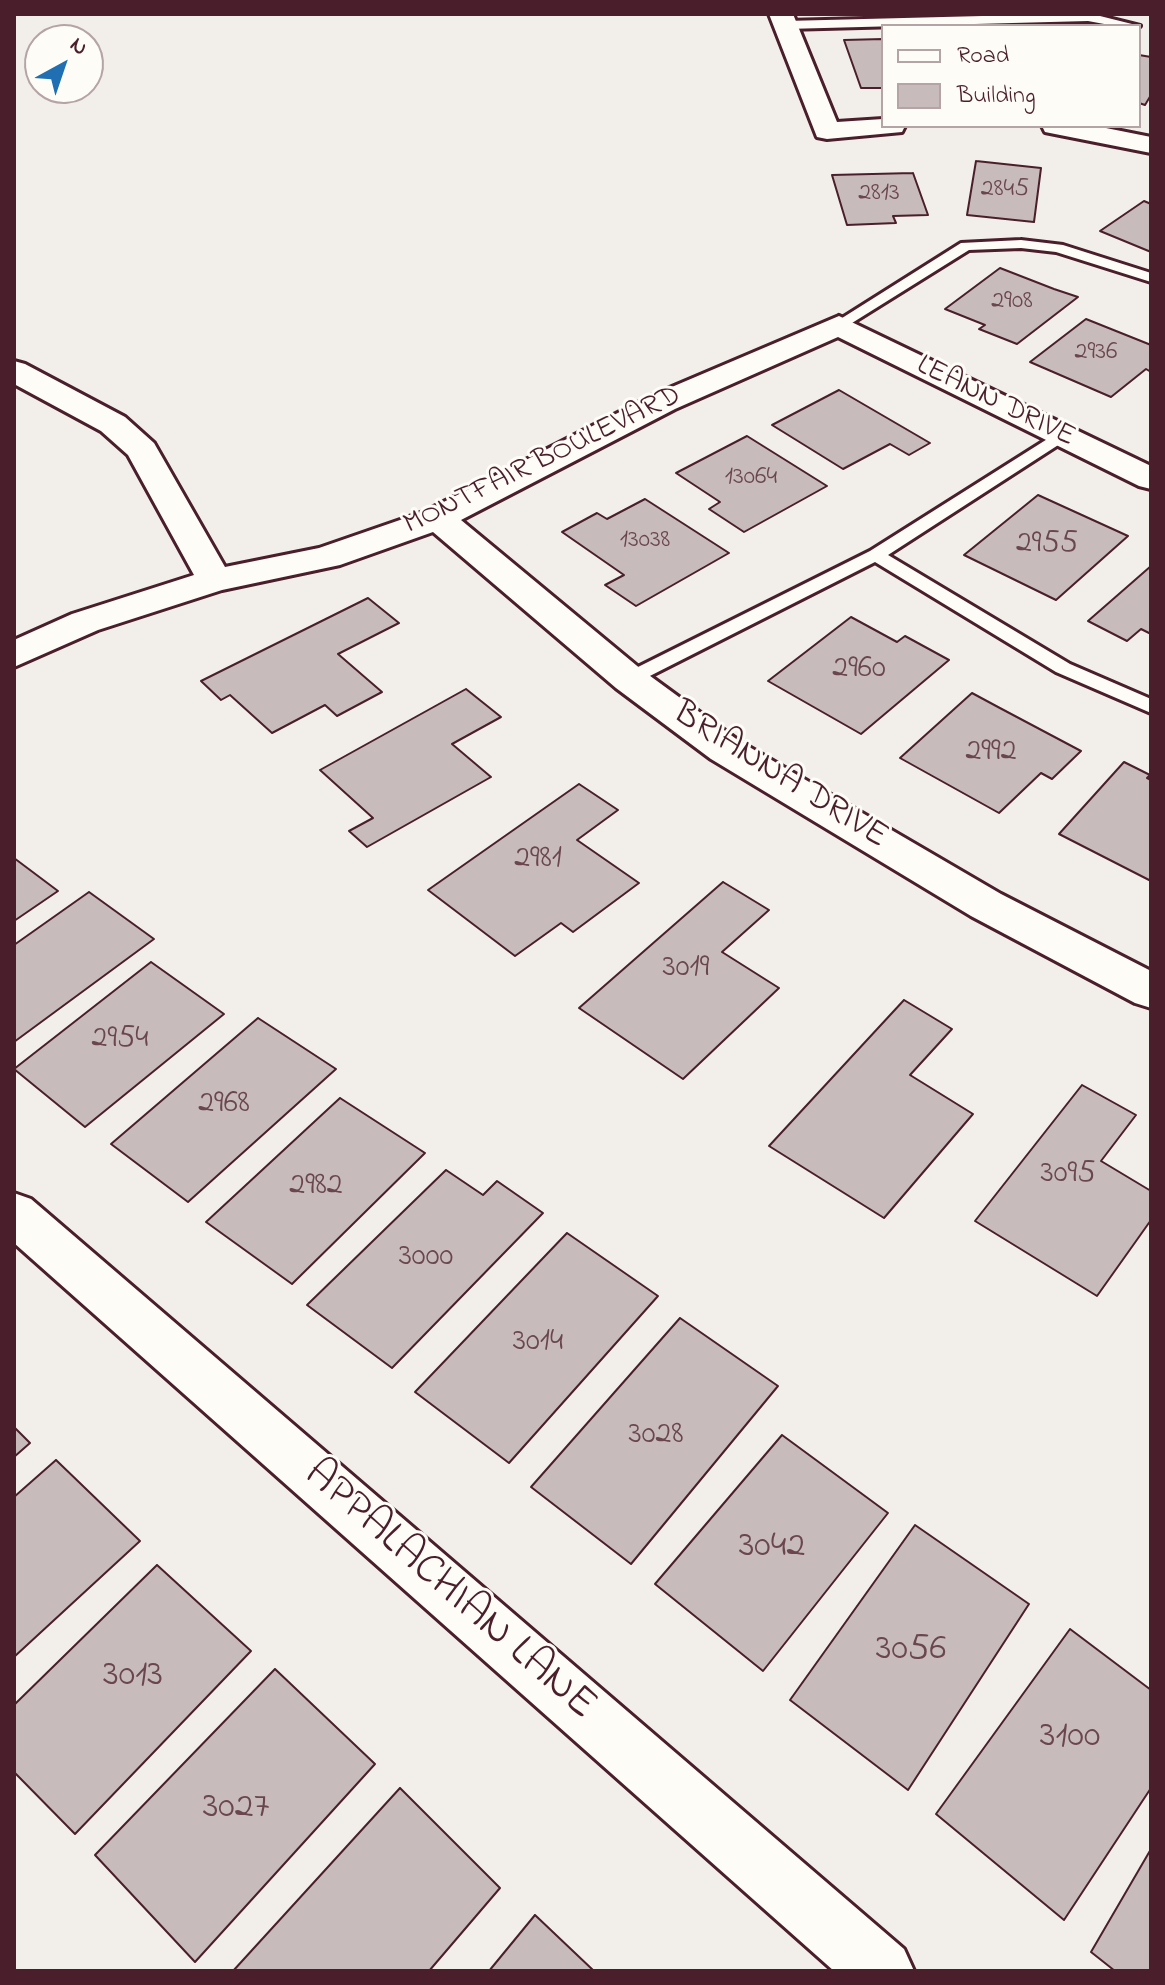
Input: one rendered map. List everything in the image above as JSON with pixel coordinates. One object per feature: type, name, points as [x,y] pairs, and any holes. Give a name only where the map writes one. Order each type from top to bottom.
[{"type":"street","points":[[784,20],[827,131],[881,127]]},
{"type":"street","points":[[1065,128],[1151,145]]},
{"type":"street","name":"LEANN DRIVE","points":[[839,325],[1151,479]]},
{"type":"street","name":"MONTFAIR BOULEVARD","points":[[14,655],[85,622],[215,580],[327,557],[438,518],[664,402],[839,325]]},
{"type":"street","points":[[14,371],[113,424],[142,450],[215,580]]},
{"type":"street","name":"BRIANNA DRIVE","points":[[438,518],[629,679],[725,750],[986,905],[1151,991]]},
{"type":"street","name":"APPALACHIAN LANE","points":[[14,1213],[882,1971]]},
{"type":"lane","points":[[784,20],[1088,17],[1125,24]]},
{"type":"lane","points":[[839,325],[966,246],[1021,244],[1058,248],[1151,278]]},
{"type":"lane","points":[[629,679],[876,555],[1060,436]]},
{"type":"lane","points":[[876,555],[1063,668],[1151,707]]},
{"type":"building","points":[[881,39],[881,88],[861,88],[844,40]]},
{"type":"building","points":[[1141,55],[1151,57],[1151,95],[1145,105],[1141,104]]},
{"type":"building","points":[[976,161],[1041,168],[1034,222],[967,215]]},
{"type":"building","points":[[913,173],[928,215],[893,216],[896,223],[847,225],[832,175]]},
{"type":"building","points":[[1144,201],[1151,204],[1151,252],[1100,231]]},
{"type":"building","points":[[1000,268],[1078,297],[1017,344],[979,329],[985,325],[945,309]]},
{"type":"building","points":[[1086,319],[1151,345],[1151,372],[1146,369],[1111,397],[1030,362]]},
{"type":"building","points":[[839,390],[930,443],[909,455],[890,444],[843,469],[772,425]]},
{"type":"building","points":[[747,436],[827,486],[744,532],[709,509],[720,502],[676,473]]},
{"type":"building","points":[[1038,495],[1128,536],[1056,600],[964,555]]},
{"type":"building","points":[[645,499],[729,553],[636,606],[605,585],[624,575],[562,532],[597,513],[607,519]]},
{"type":"building","points":[[1151,566],[1151,634],[1141,629],[1127,641],[1088,621]]},
{"type":"building","points":[[368,598],[399,623],[338,654],[382,692],[337,716],[325,705],[272,733],[230,695],[221,700],[201,681]]},
{"type":"building","points":[[851,617],[897,642],[905,636],[949,660],[861,734],[768,681]]},
{"type":"building","points":[[466,689],[501,717],[452,744],[491,777],[367,847],[349,831],[373,818],[320,770]]},
{"type":"building","points":[[972,693],[1081,751],[1052,779],[1041,773],[999,813],[900,758]]},
{"type":"building","points":[[1124,762],[1150,775],[1147,778],[1151,780],[1151,881],[1059,834]]},
{"type":"building","points":[[579,784],[618,810],[577,840],[639,883],[573,932],[561,923],[515,956],[428,890]]},
{"type":"building","points":[[14,858],[58,891],[14,921]]},
{"type":"building","points":[[723,882],[769,910],[722,952],[779,988],[683,1079],[579,1008]]},
{"type":"building","points":[[89,892],[154,939],[14,1042],[14,945]]},
{"type":"building","points":[[151,962],[224,1014],[85,1127],[14,1069]]},
{"type":"building","points":[[904,1000],[952,1029],[910,1075],[973,1114],[884,1218],[769,1146]]},
{"type":"building","points":[[258,1018],[336,1069],[188,1202],[111,1144]]},
{"type":"building","points":[[1082,1085],[1136,1115],[1101,1161],[1151,1191],[1151,1220],[1097,1296],[975,1221]]},
{"type":"building","points":[[340,1098],[425,1153],[292,1284],[206,1222]]},
{"type":"building","points":[[446,1170],[483,1195],[497,1181],[543,1213],[392,1368],[307,1305]]},
{"type":"building","points":[[567,1233],[658,1296],[509,1463],[415,1392]]},
{"type":"building","points":[[680,1318],[778,1386],[631,1564],[531,1487]]},
{"type":"building","points":[[14,1427],[30,1443],[14,1457]]},
{"type":"building","points":[[782,1435],[888,1513],[763,1671],[655,1584]]},
{"type":"building","points":[[56,1460],[140,1541],[14,1657],[14,1497]]},
{"type":"building","points":[[915,1525],[1029,1604],[908,1790],[790,1700]]},
{"type":"building","points":[[157,1565],[251,1651],[75,1834],[14,1772],[14,1705]]},
{"type":"building","points":[[1070,1629],[1151,1690],[1151,1788],[1064,1920],[936,1814]]},
{"type":"building","points":[[275,1669],[375,1764],[195,1962],[95,1855]]},
{"type":"building","points":[[400,1788],[500,1888],[429,1971],[233,1971]]},
{"type":"building","points":[[1151,1849],[1151,1971],[1115,1971],[1091,1952]]},
{"type":"building","points":[[535,1915],[594,1971],[489,1971]]}]
